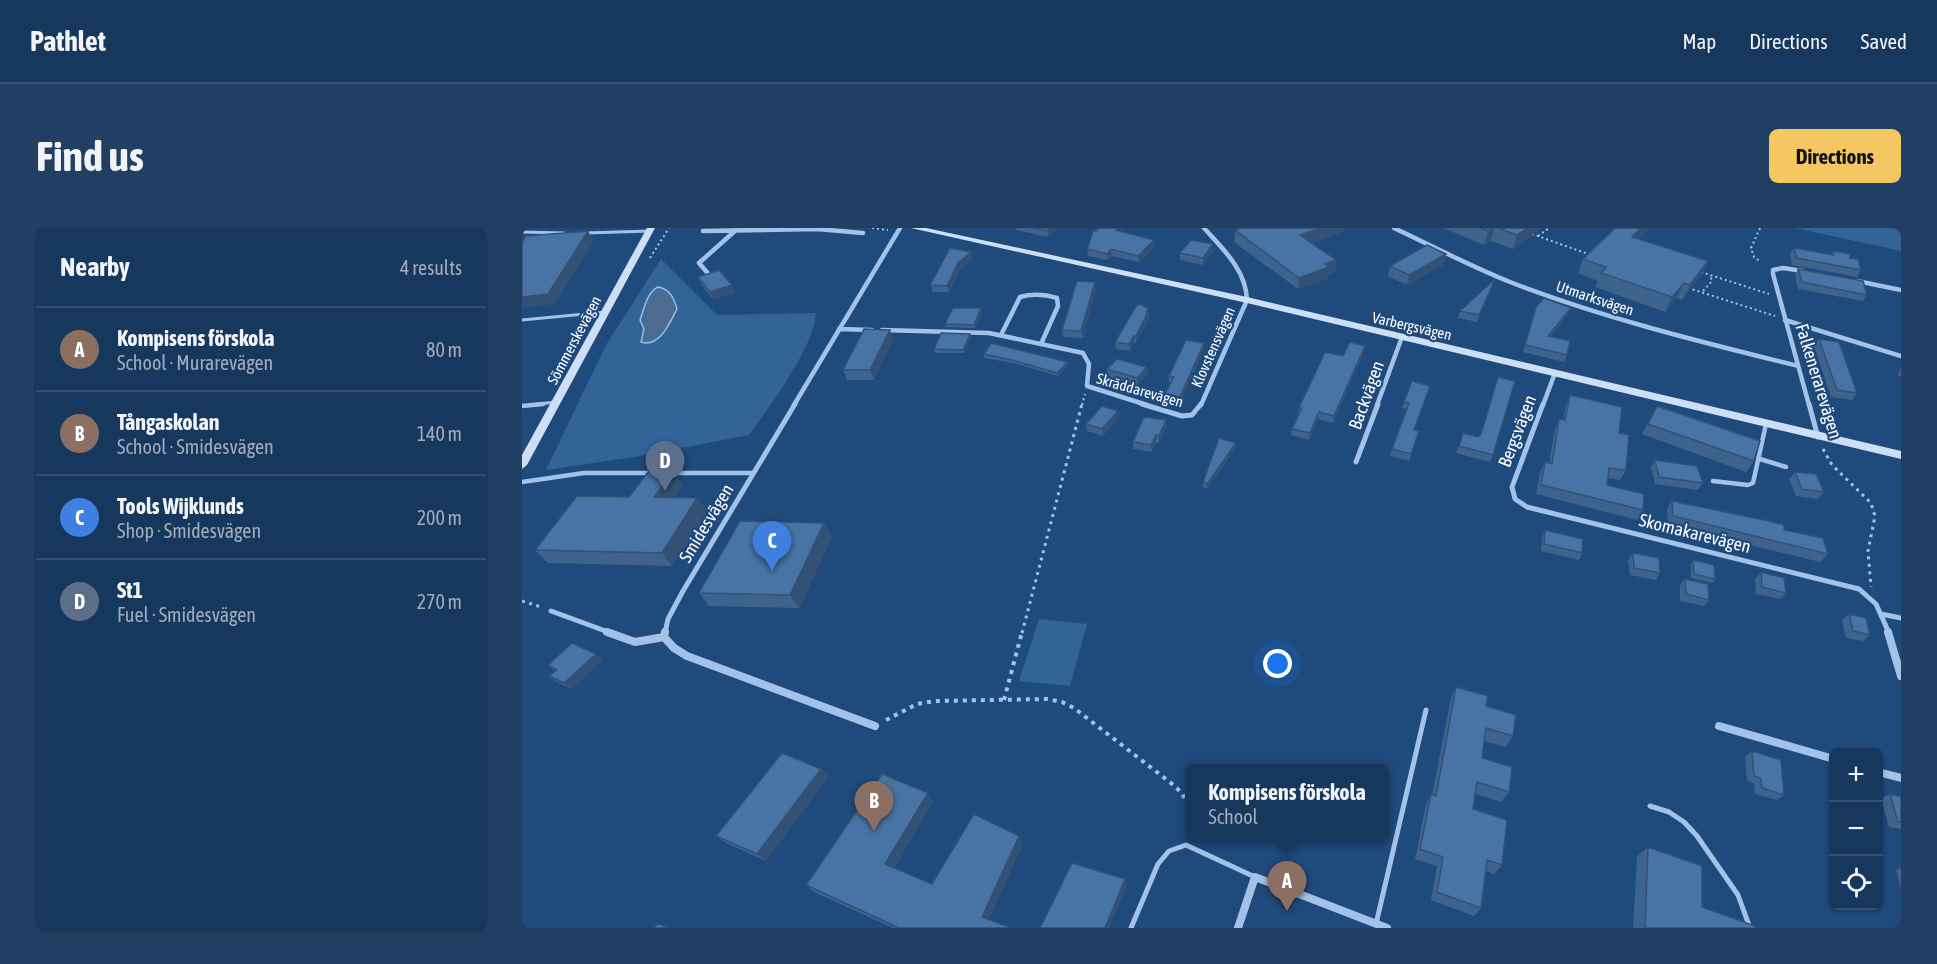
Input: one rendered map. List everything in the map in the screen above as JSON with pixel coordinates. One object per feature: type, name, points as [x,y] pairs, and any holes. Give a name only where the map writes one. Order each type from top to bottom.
[{"type":"main road","name":"Varbergsvägen","points":[[915,228],[1247,300],[1818,437],[1901,454]]},
{"type":"main road","name":"Sömmerskevägen","points":[[522,465],[651,229]]},
{"type":"street","name":"Smidesvägen","points":[[664,637],[668,619],[683,591],[900,228]]},
{"type":"street","name":"Klovstensvägen","points":[[1192,415],[1199,409],[1247,300],[1246,284],[1239,270],[1204,228]]},
{"type":"street","name":"Utmarksvägen","points":[[1394,228],[1482,270],[1557,299],[1642,325],[1798,366]]},
{"type":"street","points":[[703,231],[738,229],[863,233]]},
{"type":"street","points":[[711,277],[699,263],[738,229]]},
{"type":"street","name":"Falkenerarevägen","points":[[1805,271],[1783,267],[1773,270],[1818,437]]},
{"type":"street","points":[[1848,279],[1901,290]]},
{"type":"street","points":[[1001,335],[1020,297],[1029,294],[1053,296],[1057,298],[1058,306],[1041,344]]},
{"type":"street","points":[[1785,320],[1901,356]]},
{"type":"street","name":"Skräddarevägen","points":[[839,329],[1001,335],[1083,353],[1089,364],[1087,386],[1182,416],[1192,415]]},
{"type":"street","name":"Backvägen","points":[[1356,462],[1402,338]]},
{"type":"street","name":"Bergsvägen","points":[[1515,499],[1512,488],[1555,373]]},
{"type":"street","name":"Skomakarevägen","points":[[1515,499],[1527,507],[1850,587],[1868,594]]},
{"type":"street","points":[[1868,594],[1881,614],[1901,676]]},
{"type":"street","points":[[551,611],[634,642],[664,637],[669,645],[687,656],[875,726]]},
{"type":"street","points":[[1881,614],[1901,618]]},
{"type":"street","points":[[1719,726],[1829,758]]},
{"type":"street","points":[[1883,773],[1901,778]]},
{"type":"street","points":[[1238,928],[1255,877],[1387,928]]},
{"type":"lane","points":[[522,232],[551,234],[651,229]]},
{"type":"lane","points":[[522,320],[606,312]]},
{"type":"lane","points":[[522,406],[557,402]]},
{"type":"lane","points":[[1713,481],[1748,485],[1753,483],[1761,459],[1766,424]]},
{"type":"lane","points":[[1761,459],[1786,467]]},
{"type":"lane","points":[[522,482],[584,473],[753,473]]},
{"type":"lane","points":[[1376,924],[1426,710]]},
{"type":"lane","points":[[1650,806],[1669,812],[1684,822],[1696,836],[1738,895],[1750,928]]},
{"type":"lane","points":[[1131,928],[1158,864],[1169,851],[1186,845],[1255,877]]},
{"type":"path","points":[[1538,236],[1550,228]]},
{"type":"path","points":[[1760,228],[1750,248],[1761,262]]},
{"type":"path","points":[[1528,232],[1591,256],[1598,249]]},
{"type":"path","points":[[1700,272],[1780,298]]},
{"type":"path","points":[[1703,291],[1712,281],[1710,275]]},
{"type":"path","points":[[1680,286],[1703,291],[1707,295],[1785,320]]},
{"type":"path","points":[[1004,700],[1087,386]]},
{"type":"path","name":"Falkenerarevägen","points":[[1818,437],[1832,465],[1874,509],[1868,551],[1872,575],[1868,594]]},
{"type":"path","points":[[522,601],[551,611]]},
{"type":"path","points":[[875,726],[917,704],[935,701],[1047,699],[1062,702],[1074,708],[1171,783],[1185,799]]},
{"type":"shaded area","points":[[1795,228],[1901,228],[1901,251]]},
{"type":"shaded area","points":[[661,259],[717,315],[816,313],[808,342],[799,359],[779,393],[749,435],[634,457],[546,470],[606,345]],"holes":[[[670,293],[677,309],[664,333],[641,342],[644,329],[640,319],[648,298]]]},
{"type":"shaded area","points":[[658,287],[671,295],[677,309],[668,327],[659,338],[648,343],[641,342],[644,329],[640,320],[649,297]]},
{"type":"shaded area","points":[[1039,619],[1087,624],[1070,686],[1019,681]]},
{"type":"building","points":[[1032,228],[1050,228],[1047,231]]},
{"type":"building","points":[[1099,228],[1118,228],[1116,230],[1154,240],[1138,256],[1111,249],[1107,254],[1087,249],[1093,231]]},
{"type":"building","points":[[1242,228],[1321,228],[1300,235],[1336,260],[1325,264],[1329,267],[1299,278],[1235,230]]},
{"type":"building","points":[[1498,228],[1528,228],[1517,235]]},
{"type":"building","points":[[1615,228],[1641,228],[1632,237],[1708,261],[1690,285],[1684,283],[1672,297],[1601,273],[1606,267],[1583,259]]},
{"type":"building","points":[[588,231],[548,294],[522,297],[522,242],[526,236]]},
{"type":"building","points":[[1191,240],[1213,244],[1203,258],[1180,253]]},
{"type":"building","points":[[1427,245],[1446,254],[1409,275],[1390,266]]},
{"type":"building","points":[[950,248],[971,252],[958,263],[947,286],[930,285]]},
{"type":"building","points":[[1794,248],[1834,255],[1833,251],[1850,254],[1850,258],[1858,259],[1861,270],[1797,258]]},
{"type":"building","points":[[1798,269],[1863,281],[1867,295],[1802,282]]},
{"type":"building","points":[[719,270],[732,285],[710,292],[698,277]]},
{"type":"building","points":[[1495,279],[1479,315],[1460,311]]},
{"type":"building","points":[[1077,281],[1095,282],[1081,331],[1062,330]]},
{"type":"building","points":[[1544,298],[1571,308],[1548,336],[1570,341],[1567,355],[1525,345],[1536,307]]},
{"type":"building","points":[[1138,303],[1148,308],[1146,312],[1148,312],[1136,336],[1129,344],[1115,342]]},
{"type":"building","points":[[953,308],[981,308],[974,325],[945,324]]},
{"type":"building","points":[[864,329],[890,330],[870,370],[843,370]]},
{"type":"building","points":[[941,333],[970,334],[963,350],[934,349]]},
{"type":"building","points":[[1819,339],[1839,342],[1857,393],[1837,390]]},
{"type":"building","points":[[1186,340],[1204,343],[1180,397],[1165,394],[1174,377],[1169,376]]},
{"type":"building","points":[[1350,342],[1365,346],[1334,416],[1319,412],[1310,433],[1292,429],[1302,408],[1299,408],[1325,352],[1343,356]]},
{"type":"building","points":[[991,343],[1068,362],[1057,373],[984,354]]},
{"type":"building","points":[[1117,359],[1147,367],[1137,378],[1107,369]]},
{"type":"building","points":[[1498,377],[1515,381],[1493,455],[1459,446],[1463,433],[1478,437],[1481,434]]},
{"type":"building","points":[[1412,381],[1430,386],[1414,430],[1419,431],[1411,454],[1392,449],[1409,403],[1404,402]]},
{"type":"building","points":[[1570,395],[1622,407],[1619,433],[1629,435],[1626,470],[1609,468],[1607,485],[1644,494],[1643,510],[1541,485],[1545,462],[1552,464],[1559,419],[1565,420]]},
{"type":"building","points":[[1102,406],[1118,411],[1102,429],[1086,424]]},
{"type":"building","points":[[1657,406],[1760,441],[1754,461],[1648,424]]},
{"type":"building","points":[[1146,417],[1166,420],[1159,436],[1156,435],[1151,445],[1133,442]]},
{"type":"building","points":[[1219,438],[1236,443],[1207,484],[1203,482]]},
{"type":"building","points":[[1655,460],[1697,466],[1703,483],[1659,477]]},
{"type":"building","points":[[649,471],[673,472],[654,497],[697,498],[662,553],[535,550],[577,496],[629,497]]},
{"type":"building","points":[[1795,472],[1816,474],[1824,492],[1802,489]]},
{"type":"building","points":[[1672,501],[1769,521],[1784,525],[1784,530],[1823,538],[1828,554],[1673,516]]},
{"type":"building","points":[[740,521],[824,523],[790,595],[699,593]]},
{"type":"building","points":[[1545,530],[1583,539],[1582,553],[1544,544]]},
{"type":"building","points":[[1633,553],[1659,558],[1660,573],[1634,568]]},
{"type":"building","points":[[1693,560],[1714,565],[1715,579],[1694,574]]},
{"type":"building","points":[[1761,572],[1784,578],[1786,593],[1762,587]]},
{"type":"building","points":[[1685,579],[1708,584],[1709,600],[1686,594]]},
{"type":"building","points":[[1849,614],[1866,618],[1870,635],[1853,631]]},
{"type":"building","points":[[572,643],[596,654],[564,683],[549,676],[557,670],[548,665]]},
{"type":"building","points":[[1456,687],[1488,696],[1486,706],[1516,715],[1513,736],[1486,728],[1482,758],[1512,767],[1509,792],[1477,782],[1473,809],[1507,820],[1502,865],[1487,860],[1481,908],[1437,892],[1443,857],[1420,849],[1431,794],[1436,796]]},
{"type":"building","points":[[1752,751],[1781,760],[1784,795],[1762,788],[1761,778],[1754,776]]},
{"type":"building","points":[[782,753],[821,769],[757,854],[716,836]]},
{"type":"building","points":[[882,774],[928,793],[885,864],[932,884],[974,814],[1019,836],[982,917],[1011,928],[899,928],[806,885]]},
{"type":"building","points":[[1890,794],[1901,797],[1901,822],[1898,822]]},
{"type":"building","points":[[1648,847],[1702,866],[1702,907],[1755,926],[1755,928],[1645,928]]},
{"type":"building","points":[[1072,863],[1125,879],[1105,928],[1040,928]]},
{"type":"building","points":[[658,923],[668,928],[654,928]]},
{"type":"place","name":"St1","points":[[665,491]]},
{"type":"place","name":"Tools Wijklunds","points":[[772,571]]},
{"type":"place","name":"Tångaskolan","points":[[874,831]]},
{"type":"place","name":"Kompisens förskola","points":[[1287,911]]}]
